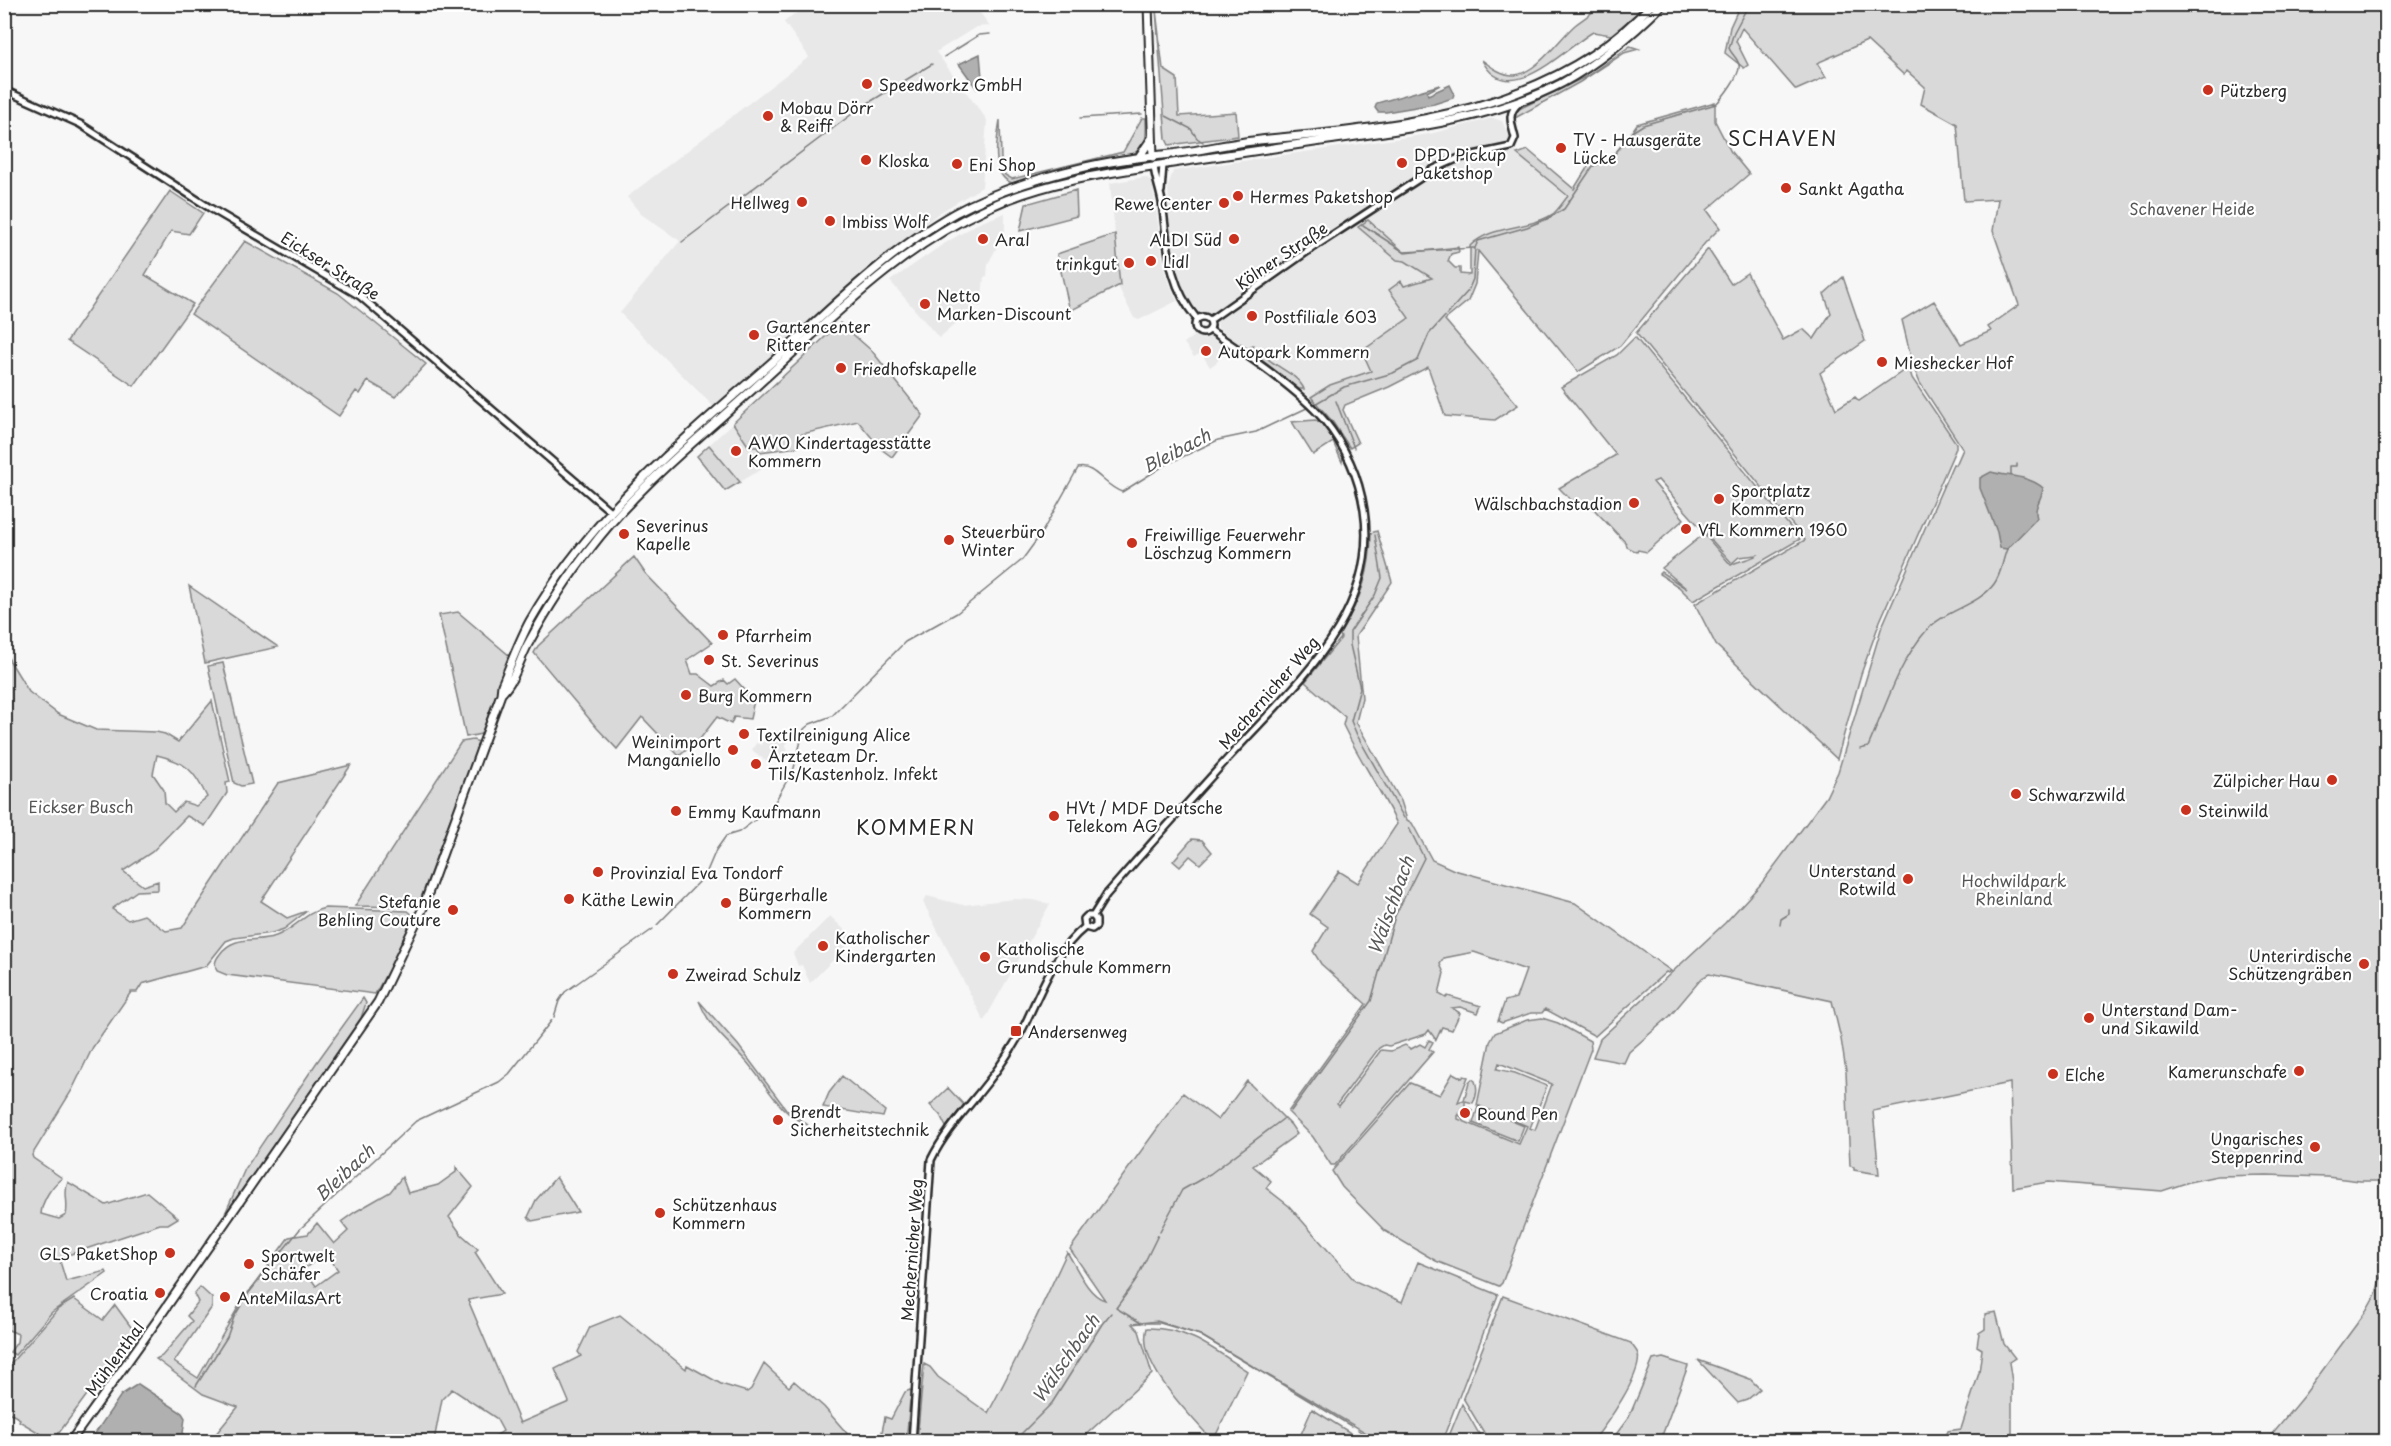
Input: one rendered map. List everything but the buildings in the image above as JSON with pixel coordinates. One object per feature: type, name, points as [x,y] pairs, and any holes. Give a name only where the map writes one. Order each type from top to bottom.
[{"type":"main road","points":[[1148,4],[1154,166]]},
{"type":"main road","points":[[501,694],[502,685],[534,614],[572,556],[610,511],[665,457],[825,314],[921,234],[956,213],[997,193],[1081,168],[1267,140],[1388,126],[1474,107],[1540,83],[1575,66],[1600,50],[1652,4]]},
{"type":"main road","points":[[501,694],[510,686],[526,648],[559,591],[603,531],[663,470],[870,285],[935,236],[992,206],[1069,181],[1443,123],[1523,99],[1560,84],[1584,70],[1618,46],[1663,4]]},
{"type":"main road","points":[[1153,135],[1162,155],[1163,165]]},
{"type":"main road","points":[[1139,158],[1153,135]]},
{"type":"main road","name":"Mühlenthal","points":[[70,1442],[378,1002],[422,910],[501,694]]},
{"type":"street","name":"Eickser Straße","points":[[4,90],[80,124],[210,208],[360,296],[610,511]]},
{"type":"street","name":"Kölner Straße","points":[[1210,320],[1308,250],[1434,169],[1459,158],[1506,148],[1515,143],[1510,117],[1513,108],[1523,99]]},
{"type":"street","points":[[1161,196],[1163,165]]},
{"type":"street","points":[[1154,166],[1161,196],[1173,278],[1182,300],[1197,319]]},
{"type":"street","points":[[1204,316],[1210,320],[1212,325],[1210,330],[1203,333],[1198,331],[1195,324],[1197,319],[1204,316]]},
{"type":"street","name":"Mechernicher Weg","points":[[1093,916],[1106,895],[1315,662],[1334,637],[1350,610],[1360,579],[1365,552],[1366,524],[1363,499],[1358,481],[1344,450],[1315,410],[1305,401],[1210,330]]},
{"type":"street","name":"Mechernicher Weg","points":[[1085,927],[1084,919],[1087,916],[1093,916]]},
{"type":"street","name":"Mechernicher Weg","points":[[1085,927],[1089,930],[1096,926],[1093,916]]},
{"type":"street","name":"Mechernicher Weg","points":[[912,1442],[931,1160],[956,1121],[1000,1065],[1024,1026],[1063,951],[1071,939],[1085,927]]},
{"type":"shaded area","points":[[807,5],[974,5],[990,26],[976,27],[936,52],[987,120],[982,187],[939,213],[874,264],[714,407],[620,313],[680,241],[641,214],[627,197],[809,57],[784,22]]},
{"type":"shaded area","points":[[980,54],[983,89],[977,89],[959,64]]},
{"type":"shaded area","points":[[1440,85],[1427,92],[1428,95],[1450,85],[1454,93],[1453,98],[1434,104],[1386,112],[1378,112],[1375,108],[1377,103]]},
{"type":"shaded area","points":[[1493,118],[1502,121],[1517,154],[1568,196],[1553,214],[1513,229],[1478,238],[1470,246],[1404,253],[1368,220],[1397,260],[1405,261],[1432,278],[1404,286],[1401,282],[1409,318],[1362,351],[1371,371],[1330,385],[1311,397],[1218,328],[1216,316],[1198,311],[1185,295],[1174,261],[1169,213],[1168,186],[1173,171],[1429,134]]},
{"type":"shaded area","points":[[1145,177],[1152,181],[1165,273],[1177,301],[1139,320],[1134,318],[1118,286],[1120,284],[1110,183]]},
{"type":"shaded area","points":[[1005,213],[1005,232],[988,264],[987,276],[984,277],[981,307],[976,306],[939,338],[890,281],[977,224]]},
{"type":"shaded area","name":"Autopark Kommern","points":[[1195,335],[1212,338],[1226,349],[1221,352],[1217,362],[1210,367],[1201,353],[1194,357],[1184,343]]},
{"type":"shaded area","name":"AWO Kindertagesstätte Kommern","points":[[733,423],[749,447],[757,447],[757,458],[764,468],[740,482],[709,445]]},
{"type":"shaded area","points":[[1991,472],[2025,479],[2043,488],[2036,510],[2037,518],[2007,549],[2000,548],[1997,532],[1980,488],[1980,478]]},
{"type":"shaded area","points":[[773,731],[788,742],[785,745],[788,749],[783,758],[780,755],[768,763],[752,750],[756,743],[764,746],[761,744],[768,732],[771,734]]},
{"type":"shaded area","name":"Katholische Grundschule Kommern","points":[[927,896],[963,905],[1014,899],[1050,904],[984,1021],[923,902]]},
{"type":"shaded area","name":"Katholischer Kindergarten","points":[[830,916],[854,939],[810,983],[802,965],[798,966],[793,953]]},
{"type":"shaded area","points":[[138,1384],[182,1413],[185,1418],[182,1441],[90,1441],[121,1395]]},
{"type":"green space","points":[[1600,5],[1647,5],[1611,35],[1593,32],[1553,61],[1521,78],[1507,80],[1493,74],[1482,60],[1502,73],[1515,75],[1524,73],[1540,62],[1575,25]]},
{"type":"green space","points":[[1740,5],[2386,5],[2386,1181],[2267,1175],[2217,1176],[2162,1191],[2048,1182],[2013,1188],[2010,1083],[1873,1111],[1879,1174],[1854,1170],[1854,1167],[1850,1166],[1846,1071],[1832,1001],[1709,974],[1702,978],[1670,1016],[1629,1052],[1624,1063],[1593,1057],[1600,1039],[1725,923],[1761,884],[1826,797],[1838,772],[1881,629],[1953,464],[1956,465],[1963,449],[1920,383],[1913,366],[1902,320],[1934,301],[1961,344],[1991,331],[1988,327],[2019,305],[1993,231],[1998,199],[1964,201],[1957,124],[1921,104],[1925,87],[1908,72],[1906,71],[1904,75],[1867,41],[1817,63],[1826,77],[1796,90],[1742,28],[1736,41],[1748,65],[1744,68],[1725,53],[1730,27]]},
{"type":"green space","points":[[1156,10],[1163,69],[1177,78],[1179,116],[1236,112],[1238,136],[1169,145],[1166,139]]},
{"type":"green space","points":[[1630,46],[1639,49],[1624,53],[1580,82],[1515,118],[1516,112],[1521,108],[1587,76]]},
{"type":"green space","points":[[1715,102],[1715,121],[1731,152],[1749,174],[1707,210],[1720,228],[1620,346],[1578,372],[1478,251],[1475,284],[1468,301],[1445,320],[1518,405],[1495,420],[1445,416],[1428,367],[1389,387],[1345,405],[1343,410],[1358,443],[1350,448],[1332,421],[1311,397],[1330,385],[1371,371],[1362,351],[1409,318],[1389,290],[1401,281],[1404,286],[1432,278],[1405,261],[1397,260],[1358,227],[1368,220],[1405,253],[1458,247],[1459,252],[1451,254],[1448,261],[1455,268],[1460,268],[1460,274],[1470,275],[1470,246],[1478,239],[1488,234],[1543,219],[1553,214],[1568,196],[1517,154],[1528,150],[1574,189],[1590,163],[1607,158],[1618,150],[1637,124]]},
{"type":"green space","points":[[1142,118],[1146,118],[1146,139],[1142,147],[1133,154],[1057,170],[1012,183],[1000,173],[997,156],[1000,120],[1001,159],[1005,175],[1012,179],[1123,152]]},
{"type":"green space","points":[[1076,190],[1077,216],[1020,231],[1026,204]]},
{"type":"green space","points":[[170,191],[203,213],[189,234],[171,231],[145,275],[193,304],[134,386],[67,341]]},
{"type":"green space","points":[[1115,234],[1120,285],[1070,311],[1057,254]]},
{"type":"green space","points":[[245,241],[338,293],[426,364],[395,397],[368,381],[360,394],[356,391],[339,416],[191,314]]},
{"type":"green space","points":[[1708,249],[1731,284],[1747,273],[1783,340],[1803,329],[1814,339],[1831,313],[1824,294],[1843,277],[1865,341],[1820,373],[1836,409],[1855,397],[1859,401],[1909,367],[1912,378],[1956,443],[1956,448],[1880,621],[1861,674],[1837,759],[1716,645],[1695,604],[1805,540],[1636,333]]},
{"type":"green space","points":[[840,323],[872,351],[923,415],[892,457],[881,449],[858,421],[798,435],[798,447],[760,452],[757,447],[749,447],[733,423]]},
{"type":"green space","points":[[1635,337],[1800,539],[1693,601],[1679,587],[1659,574],[1661,572],[1687,589],[1662,568],[1704,534],[1731,565],[1757,555],[1739,557],[1732,563],[1658,480],[1653,482],[1684,519],[1647,552],[1638,550],[1637,552],[1627,547],[1626,543],[1587,502],[1571,500],[1559,488],[1616,455],[1561,387],[1617,355]]},
{"type":"green space","points":[[1240,343],[1248,349],[1253,345],[1256,351],[1259,349],[1269,360],[1295,378],[1304,389],[1299,389]]},
{"type":"green space","points":[[1315,420],[1325,426],[1335,437],[1342,450],[1342,462],[1333,442],[1313,455],[1292,422]]},
{"type":"green space","points":[[709,445],[740,482],[725,491],[697,456]]},
{"type":"green space","points":[[1377,531],[1392,582],[1356,636],[1362,698],[1356,722],[1401,801],[1407,820],[1412,823],[1432,860],[1454,870],[1575,903],[1671,971],[1666,972],[1595,1036],[1545,1009],[1542,1013],[1531,1013],[1502,1023],[1498,1021],[1505,1001],[1516,998],[1526,970],[1474,952],[1444,958],[1440,964],[1444,973],[1439,994],[1446,998],[1448,996],[1481,1006],[1478,1013],[1460,1007],[1452,1008],[1460,1013],[1452,1030],[1442,1027],[1436,1040],[1429,1030],[1426,1034],[1379,1048],[1337,1104],[1339,1106],[1381,1050],[1391,1051],[1405,1045],[1411,1049],[1420,1044],[1425,1047],[1429,1040],[1433,1042],[1429,1049],[1433,1052],[1335,1165],[1331,1165],[1313,1137],[1288,1112],[1366,1004],[1321,964],[1313,951],[1328,927],[1310,914],[1339,871],[1358,883],[1397,824],[1343,725],[1345,717],[1305,682],[1341,638],[1340,634],[1363,586],[1369,561],[1371,533]]},
{"type":"green space","points":[[634,557],[645,573],[712,643],[687,660],[692,674],[698,674],[714,686],[724,680],[728,684],[735,679],[754,700],[750,719],[734,717],[731,724],[717,717],[700,739],[679,756],[642,717],[617,749],[534,653],[538,646]]},
{"type":"green space","points":[[189,586],[278,647],[205,663]]},
{"type":"green space","points":[[458,612],[511,657],[481,734],[466,737],[439,615]]},
{"type":"green space","name":"Eickser Busch","points":[[5,653],[29,692],[58,714],[96,730],[156,732],[165,734],[178,742],[212,701],[230,782],[226,783],[227,793],[205,826],[187,816],[152,852],[123,871],[143,886],[158,881],[158,890],[137,891],[112,909],[128,920],[144,915],[166,931],[182,928],[278,783],[351,765],[261,901],[287,918],[307,911],[284,929],[226,941],[206,966],[142,984],[137,992],[131,992],[93,1047],[72,1090],[32,1155],[62,1178],[48,1194],[41,1214],[59,1219],[66,1215],[68,1182],[106,1205],[147,1192],[178,1218],[168,1224],[160,1224],[59,1258],[66,1281],[106,1271],[107,1273],[52,1312],[15,1355],[10,1352],[17,1342],[18,1334],[4,1328]],"holes":[[[157,755],[188,768],[207,797],[196,806],[184,802],[174,812],[165,803],[164,790],[153,774]]]},
{"type":"green space","points":[[223,663],[252,784],[241,786],[234,783],[208,666]]},
{"type":"green space","points":[[473,740],[479,742],[420,901],[409,907],[355,906],[461,742]]},
{"type":"green space","points":[[1192,839],[1202,840],[1212,852],[1200,864],[1190,856],[1180,867],[1173,861]]},
{"type":"green space","points":[[325,908],[408,911],[414,916],[399,951],[375,994],[227,975],[217,971],[215,964],[217,958],[232,944],[276,936],[312,913]]},
{"type":"green space","points":[[363,998],[366,1003],[361,1018],[223,1218],[245,1169]]},
{"type":"green space","points":[[699,1001],[738,1045],[786,1109],[808,1125],[797,1120],[780,1105],[752,1068],[713,1026]]},
{"type":"green space","points":[[1542,1018],[1558,1023],[1590,1041],[1591,1049],[1499,1286],[1436,1261],[1385,1231],[1342,1187],[1332,1171],[1410,1083],[1440,1095],[1453,1073],[1462,1078],[1468,1077],[1458,1102],[1464,1100],[1472,1079],[1477,1087],[1473,1103],[1465,1101],[1465,1106],[1472,1110],[1471,1116],[1463,1119],[1458,1114],[1458,1119],[1519,1144],[1527,1126],[1477,1105],[1490,1042],[1495,1033],[1527,1020]],"holes":[[[1499,1063],[1552,1084],[1535,1130],[1530,1128],[1547,1086],[1515,1073],[1497,1069]]]},
{"type":"green space","points":[[842,1076],[885,1111],[883,1117],[823,1107],[829,1093]]},
{"type":"green space","points":[[1247,1081],[1291,1125],[1297,1134],[1253,1166],[1271,1181],[1266,1188],[1289,1206],[1355,1281],[1402,1302],[1418,1262],[1498,1295],[1442,1441],[1380,1441],[1200,1335],[1157,1321],[1132,1324],[1139,1331],[1152,1374],[1079,1441],[917,1441],[924,1364],[930,1367],[938,1377],[988,1413],[1067,1252],[1088,1287],[1105,1300],[1070,1249],[1183,1093],[1218,1120]]},
{"type":"green space","points":[[948,1088],[964,1105],[946,1127],[940,1115],[930,1105]]},
{"type":"green space","points":[[1478,1107],[1524,1126],[1518,1141],[1473,1123]]},
{"type":"green space","points":[[456,1167],[473,1187],[449,1217],[461,1234],[478,1249],[475,1252],[502,1294],[468,1300],[520,1423],[569,1402],[555,1369],[581,1356],[578,1352],[590,1327],[620,1315],[686,1369],[687,1365],[721,1384],[747,1392],[751,1389],[764,1364],[789,1387],[794,1381],[824,1407],[851,1438],[871,1441],[488,1441],[503,1431],[496,1418],[452,1389],[442,1399],[434,1441],[210,1441],[238,1407],[203,1394],[156,1359],[162,1356],[192,1321],[187,1316],[198,1302],[194,1294],[200,1287],[212,1298],[212,1307],[174,1362],[198,1378],[240,1304],[289,1237],[308,1234],[317,1223],[334,1244],[348,1231],[341,1222],[390,1192],[402,1177],[408,1193],[438,1185],[456,1172]],"holes":[[[326,1253],[338,1270],[316,1286],[304,1269]]]},
{"type":"green space","points":[[556,1177],[578,1212],[532,1221],[528,1217],[536,1200]]},
{"type":"green space","points":[[2386,1258],[2386,1441],[2266,1441],[2305,1394],[2367,1310],[2376,1294]]},
{"type":"green space","points":[[1503,1296],[1631,1343],[1638,1354],[1635,1374],[1629,1386],[1593,1441],[1489,1441],[1463,1398]]},
{"type":"green space","points":[[74,1299],[103,1320],[115,1305],[134,1331],[53,1441],[5,1410],[5,1370],[58,1309]]},
{"type":"green space","points":[[1996,1312],[2004,1344],[2015,1358],[2009,1362],[2012,1382],[2012,1441],[1951,1441],[1944,1438],[1947,1431],[1961,1429],[1979,1373],[1982,1349],[1977,1346],[1979,1333],[1985,1329],[1985,1314]]},
{"type":"green space","points":[[1147,1328],[1175,1331],[1200,1341],[1247,1371],[1213,1441],[1180,1404],[1157,1373],[1146,1342]]},
{"type":"green space","points":[[1663,1358],[1688,1366],[1660,1441],[1611,1441],[1629,1417],[1653,1360]]},
{"type":"green space","points":[[1698,1360],[1750,1379],[1760,1389],[1747,1400],[1738,1403]]},
{"type":"green space","points":[[910,1390],[913,1394],[913,1401],[910,1401],[906,1441],[880,1442],[885,1417],[891,1419],[905,1392]]},
{"type":"green space","points":[[1462,1404],[1483,1441],[1447,1441]]},
{"type":"green space","points":[[1312,1409],[1357,1437],[1355,1441],[1298,1441]]},
{"type":"waterway","name":"Bleibach","points":[[1313,405],[1344,387],[1393,373],[1418,360],[1429,334],[1468,291],[1473,279],[1475,248],[1478,241],[1527,227],[1564,209],[1593,166],[1609,161],[1632,132],[1643,125],[1716,104],[1731,85],[1739,69],[1737,60],[1729,48],[1734,32],[1749,4]]},
{"type":"waterway","points":[[944,57],[979,35],[990,34]]},
{"type":"waterway","points":[[860,108],[932,64]]},
{"type":"waterway","points":[[682,242],[852,114]]},
{"type":"waterway","points":[[1080,118],[1142,114]]},
{"type":"waterway","points":[[1166,116],[1191,129],[1203,142]]},
{"type":"waterway","points":[[1363,225],[1404,252],[1474,248]]},
{"type":"waterway","name":"Wälschbach","points":[[1336,401],[1354,448]]},
{"type":"waterway","name":"Bleibach","points":[[657,925],[705,876],[716,850],[726,836],[739,832],[766,812],[776,800],[794,768],[804,729],[810,724],[832,716],[905,642],[957,613],[1022,560],[1041,534],[1078,468],[1089,469],[1122,492],[1165,465],[1218,440],[1256,432],[1309,407]]},
{"type":"waterway","points":[[2011,475],[2011,467],[2017,467],[2017,464]]},
{"type":"waterway","name":"Wälschbach","points":[[1375,535],[1382,578],[1375,595],[1350,632],[1350,645],[1360,688],[1351,721],[1404,818]]},
{"type":"waterway","points":[[1860,749],[1868,747],[1893,687],[1916,644],[1933,624],[1979,598],[1994,584],[1999,576],[2007,549]]},
{"type":"waterway","name":"Wälschbach","points":[[1291,1111],[1371,1001],[1395,916],[1424,858],[1409,828]]},
{"type":"waterway","points":[[1780,925],[1781,919],[1789,914],[1789,909]]},
{"type":"waterway","name":"Bleibach","points":[[554,1017],[559,1001],[565,992],[653,929]]},
{"type":"waterway","name":"Bleibach","points":[[196,1386],[227,1337],[234,1317],[248,1294],[300,1229],[416,1121],[499,1082],[509,1074],[552,1020]]},
{"type":"waterway","name":"Wälschbach","points":[[1160,1231],[1182,1190],[1210,1174],[1283,1119]]},
{"type":"waterway","name":"Wälschbach","points":[[1141,1323],[1116,1308],[1135,1282],[1158,1235]]},
{"type":"waterway","name":"Wälschbach","points":[[1013,1442],[1052,1403],[1111,1313]]},
{"type":"waterway","points":[[1145,1323],[1160,1323],[1200,1335],[1351,1426]]},
{"type":"waterway","points":[[1358,1430],[1376,1442]]},
{"type":"place","name":"Speedworkz GmbH","points":[[867,84]]},
{"type":"place","name":"Pützberg","points":[[2208,90]]},
{"type":"place","name":"Mobau Dörr & Reiff","points":[[768,116]]},
{"type":"place","name":"TV - Hausgeräte Lücke","points":[[1561,148]]},
{"type":"place","name":"Kloska","points":[[866,160]]},
{"type":"place","name":"DPD Pickup Paketshop","points":[[1402,163]]},
{"type":"place","name":"Eni Shop","points":[[957,164]]},
{"type":"place","name":"Sankt Agatha","points":[[1786,188]]},
{"type":"place","name":"Hermes Paketshop","points":[[1238,196]]},
{"type":"place","name":"Hellweg","points":[[802,202]]},
{"type":"place","name":"Rewe Center","points":[[1224,203]]},
{"type":"place","name":"Imbiss Wolf","points":[[830,221]]},
{"type":"place","name":"Aral","points":[[983,239]]},
{"type":"place","name":"ALDI Süd","points":[[1234,239]]},
{"type":"place","name":"Lidl","points":[[1151,261]]},
{"type":"place","name":"trinkgut","points":[[1129,263]]},
{"type":"place","name":"Netto Marken-Discount","points":[[925,304]]},
{"type":"place","name":"Postfiliale 603","points":[[1252,316]]},
{"type":"place","name":"Gartencenter Ritter","points":[[754,335]]},
{"type":"place","name":"Autopark Kommern","points":[[1206,351]]},
{"type":"place","name":"Mieshecker Hof","points":[[1882,362]]},
{"type":"place","name":"Friedhofskapelle","points":[[841,368]]},
{"type":"place","name":"AWO Kindertagesstätte Kommern","points":[[736,451]]},
{"type":"place","name":"Sportplatz Kommern","points":[[1719,499]]},
{"type":"place","name":"Wälschbachstadion","points":[[1634,503]]},
{"type":"place","name":"VfL Kommern 1960","points":[[1686,529]]},
{"type":"place","name":"Severinus Kapelle","points":[[624,534]]},
{"type":"place","name":"Steuerbüro Winter","points":[[949,540]]},
{"type":"place","name":"Freiwillige Feuerwehr Löschzug Kommern","points":[[1132,543]]},
{"type":"place","name":"Pfarrheim","points":[[723,635]]},
{"type":"place","name":"St. Severinus","points":[[709,660]]},
{"type":"place","name":"Burg Kommern","points":[[686,695]]},
{"type":"place","name":"Textilreinigung Alice","points":[[744,734]]},
{"type":"place","name":"Weinimport Manganiello","points":[[733,750]]},
{"type":"place","name":"Ärzteteam Dr. Tils/Kastenholz. Infekt","points":[[756,764]]},
{"type":"place","name":"Zülpicher Hau","points":[[2332,780]]},
{"type":"place","name":"Schwarzwild","points":[[2016,794]]},
{"type":"place","name":"Steinwild","points":[[2186,810]]},
{"type":"place","name":"Emmy Kaufmann","points":[[676,811]]},
{"type":"place","name":"HVt / MDF Deutsche Telekom AG","points":[[1054,816]]},
{"type":"place","name":"Provinzial Eva Tondorf","points":[[598,872]]},
{"type":"place","name":"Unterstand Rotwild","points":[[1908,879]]},
{"type":"place","name":"Käthe Lewin","points":[[569,899]]},
{"type":"place","name":"Bürgerhalle Kommern","points":[[726,903]]},
{"type":"place","name":"Stefanie Behling Couture","points":[[453,910]]},
{"type":"place","name":"Katholischer Kindergarten","points":[[823,946]]},
{"type":"place","name":"Katholische Grundschule Kommern","points":[[985,957]]},
{"type":"place","name":"Unterirdische Schützengräben","points":[[2364,964]]},
{"type":"place","name":"Zweirad Schulz","points":[[673,974]]},
{"type":"place","name":"Unterstand Dam- und Sikawild","points":[[2089,1018]]},
{"type":"place","name":"Andersenweg","points":[[1016,1031]]},
{"type":"place","name":"Kamerunschafe","points":[[2299,1071]]},
{"type":"place","name":"Elche","points":[[2053,1074]]},
{"type":"place","name":"Round Pen","points":[[1465,1113]]},
{"type":"place","name":"Brendt Sicherheitstechnik","points":[[778,1120]]},
{"type":"place","name":"Ungarisches Steppenrind","points":[[2315,1147]]},
{"type":"place","name":"Schützenhaus Kommern","points":[[660,1213]]},
{"type":"place","name":"GLS PaketShop","points":[[170,1253]]},
{"type":"place","name":"Sportwelt Schäfer","points":[[249,1264]]},
{"type":"place","name":"Croatia","points":[[160,1293]]},
{"type":"place","name":"AnteMilasArt","points":[[225,1297]]},
{"type":"district","name":"SCHAVEN","points":[[1783,138]]},
{"type":"district","name":"KOMMERN","points":[[916,827]]},
{"type":"park label","name":"Schavener Heide","points":[[2192,208]]},
{"type":"park label","name":"Hochwildpark Rheinland","points":[[2014,889]]}]
